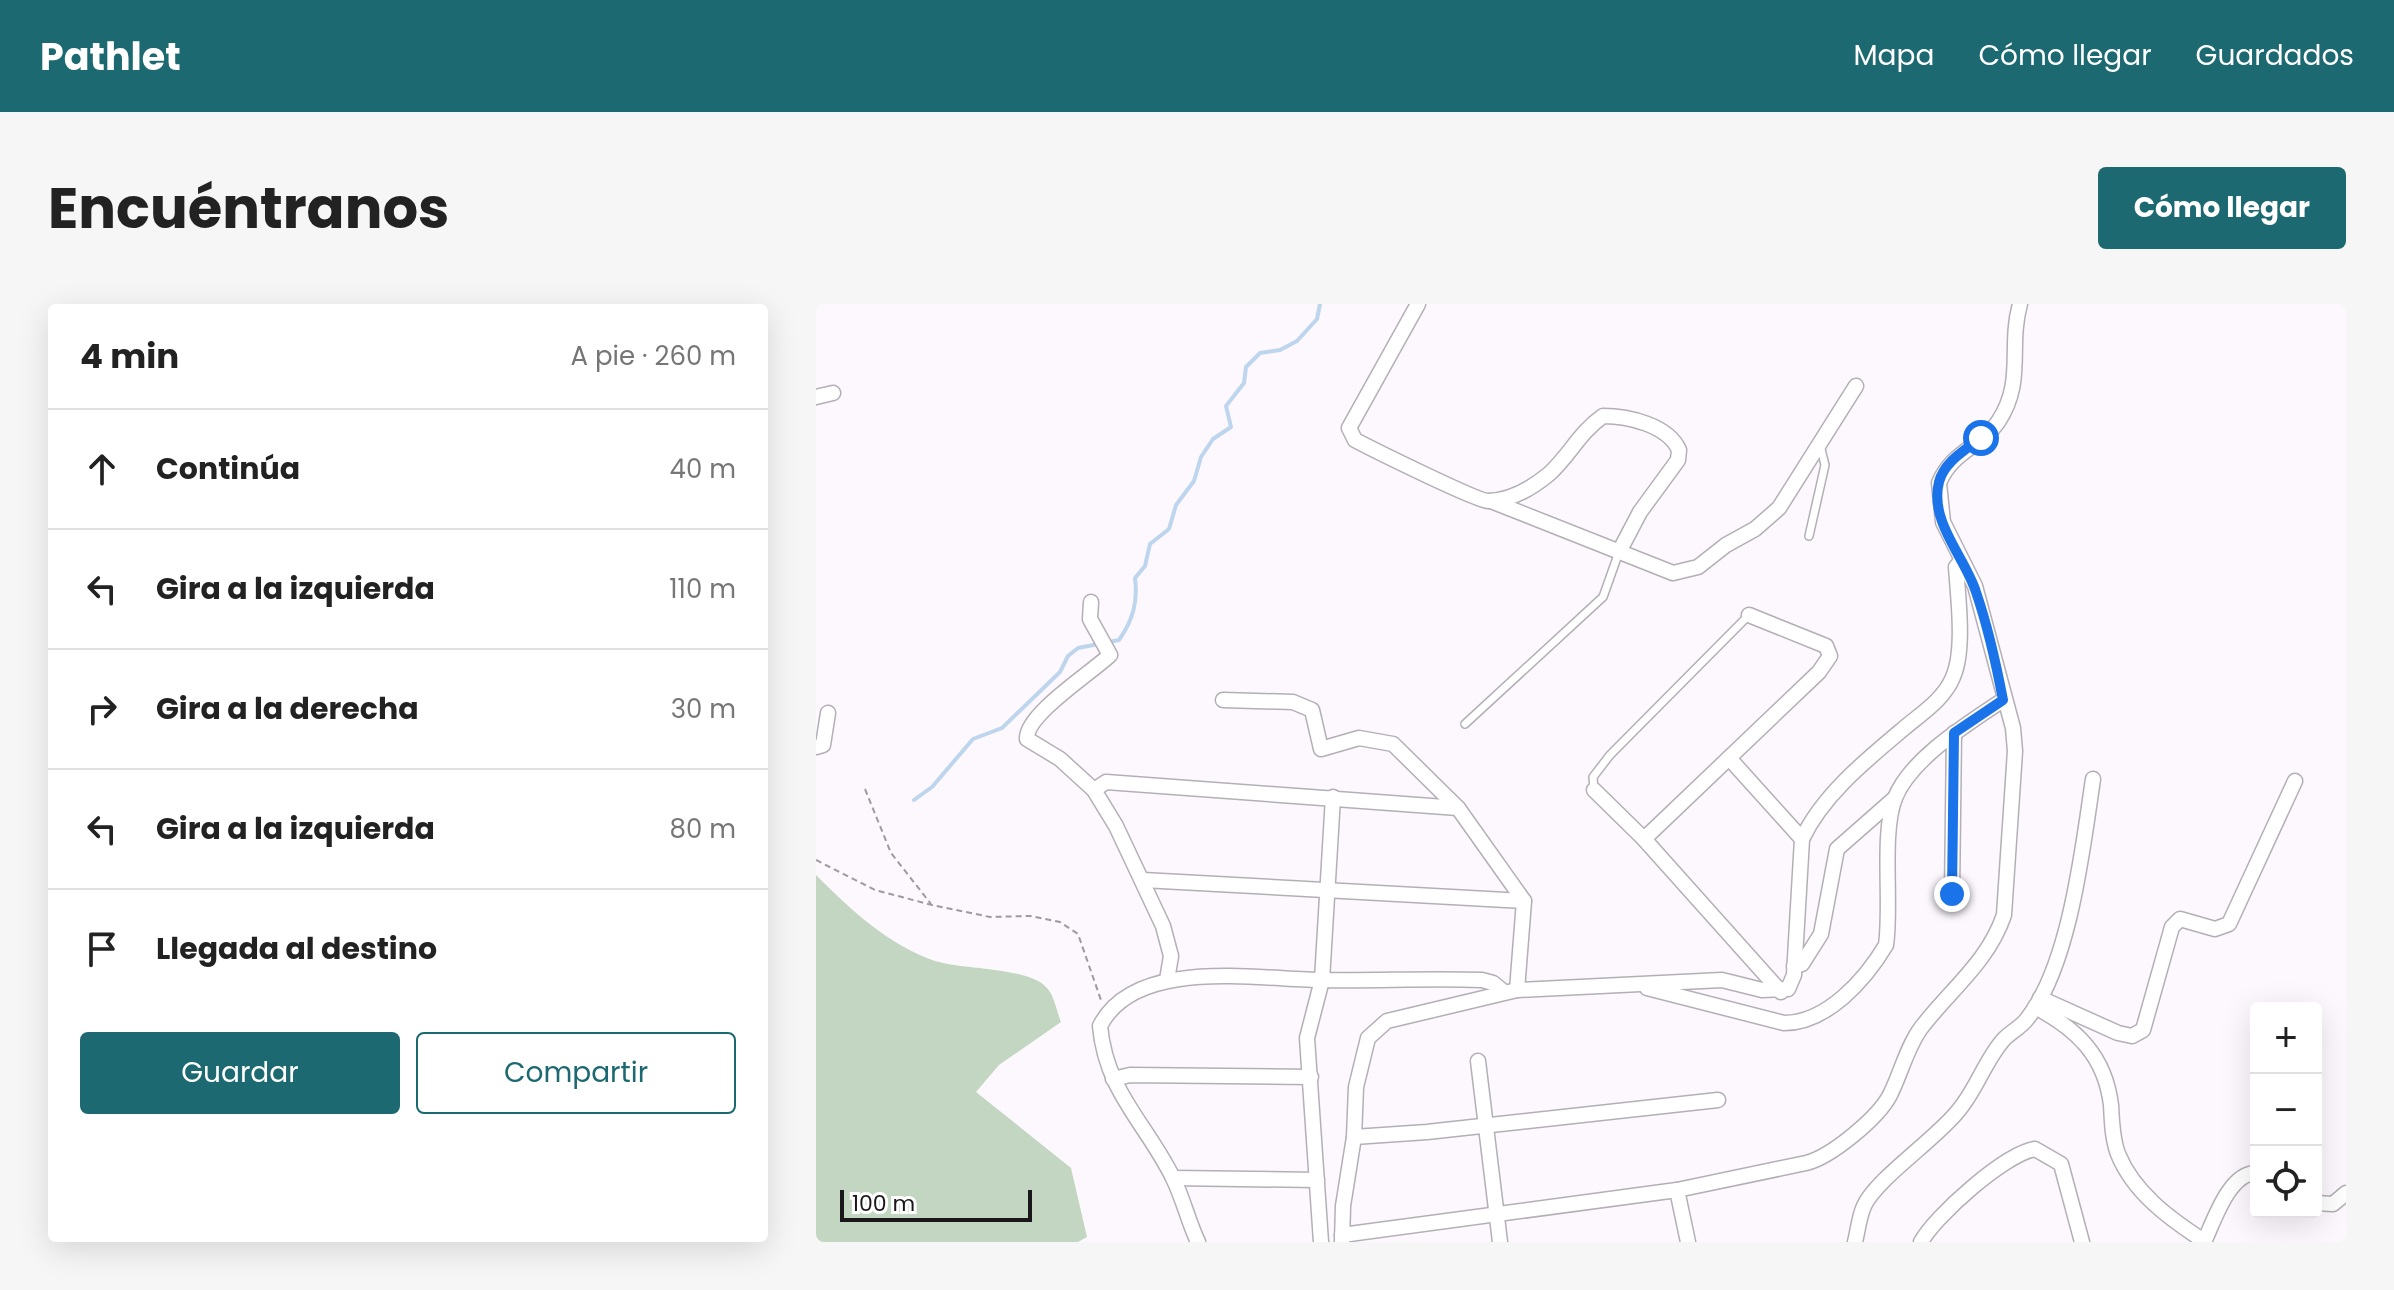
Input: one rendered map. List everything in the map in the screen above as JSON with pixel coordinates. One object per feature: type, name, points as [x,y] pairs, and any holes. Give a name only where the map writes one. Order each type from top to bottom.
[{"type":"street","points":[[1418,304],[1349,428],[1351,435],[1379,453],[1486,502],[1511,497],[1531,487],[1551,472],[1589,426],[1603,416],[1636,420],[1669,435],[1679,450],[1678,460],[1640,512],[1619,552]]},
{"type":"street","points":[[1961,561],[1956,567],[1960,597],[1956,668],[1950,683],[1936,700],[1861,764],[1809,824],[1802,839],[1794,966],[1788,989],[1781,992],[1722,980],[1510,991],[1412,1013],[1377,1027],[1368,1038],[1356,1087],[1354,1137],[1342,1238],[1677,1190],[1823,1159],[1888,1098],[1919,1031],[1995,940],[2004,915],[2015,751],[2013,728],[2003,700],[1988,627],[1975,586],[1943,522],[1939,483],[1958,454],[1997,424],[2015,387],[2013,330],[2020,304]]},
{"type":"street","points":[[1491,501],[1673,573],[1698,567],[1726,545],[1755,529],[1779,508],[1856,386]]},
{"type":"street","points":[[816,397],[833,393]]},
{"type":"street","points":[[1091,602],[1090,619],[1110,655],[1043,710],[1027,732],[1031,743],[1060,759],[1094,790],[1143,880],[1171,956],[1167,980]]},
{"type":"street","points":[[1644,839],[1819,672],[1830,656],[1826,646],[1749,615]]},
{"type":"street","points":[[1223,700],[1293,702],[1312,710],[1321,749],[1359,738],[1393,744],[1458,808],[1524,901],[1510,991]]},
{"type":"street","points":[[1627,983],[1784,1023],[1803,1023],[1827,1011],[1878,960],[1886,945],[1891,815],[1895,798],[1903,784],[1954,733],[2003,700]]},
{"type":"street","points":[[816,747],[823,745],[828,713]]},
{"type":"street","points":[[1952,894],[1954,733]]},
{"type":"street","points":[[1729,758],[1802,839]]},
{"type":"street","points":[[1855,1242],[1865,1204],[1877,1186],[1927,1146],[1958,1112],[2004,1040],[2026,1021],[2038,1003],[2066,929],[2076,888],[2093,779]]},
{"type":"street","points":[[2038,1003],[2118,1033],[2132,1036],[2143,1030],[2172,927],[2180,919],[2215,929],[2229,924],[2295,781]]},
{"type":"street","points":[[1094,790],[1106,782],[1458,808]]},
{"type":"street","points":[[1594,790],[1644,839],[1781,992]]},
{"type":"street","points":[[1321,1242],[1307,1038],[1322,980],[1333,797]]},
{"type":"street","points":[[1794,966],[1802,964],[1821,934],[1837,849],[1895,798]]},
{"type":"street","points":[[1143,880],[1524,901]]},
{"type":"street","points":[[1198,1242],[1173,1178],[1129,1112],[1113,1079],[1100,1026],[1106,1015],[1141,991],[1167,980],[1234,975],[1322,980],[1402,977],[1482,980],[1510,991]]},
{"type":"street","points":[[2038,1003],[2073,1029],[2098,1059],[2108,1079],[2114,1139],[2121,1161],[2166,1217],[2204,1241],[2237,1181],[2250,1173]]},
{"type":"street","points":[[1478,1061],[1483,1125],[1500,1242]]},
{"type":"street","points":[[1113,1079],[1130,1075],[1311,1077]]},
{"type":"street","points":[[1354,1137],[1718,1100]]},
{"type":"street","points":[[1921,1242],[1942,1214],[2015,1155],[2035,1149],[2061,1164],[2082,1242]]},
{"type":"street","points":[[1173,1178],[1317,1180]]},
{"type":"street","points":[[1677,1190],[1688,1242]]},
{"type":"street","points":[[2322,1203],[2333,1204],[2346,1193]]},
{"type":"lane","points":[[1809,536],[1825,465],[1820,445]]},
{"type":"lane","points":[[1465,724],[1603,597],[1619,552]]},
{"type":"lane","points":[[1594,790],[1593,777],[1610,755],[1749,615]]},
{"type":"path","points":[[865,789],[891,853],[932,905]]},
{"type":"path","points":[[816,860],[875,890],[932,905],[990,917],[1030,916],[1060,922],[1078,934],[1106,1015]]},
{"type":"green space","points":[[816,875],[842,901],[901,946],[947,964],[1026,976],[1047,988],[1061,1022],[999,1065],[976,1092],[1071,1168],[1087,1237],[1078,1242],[816,1242]]},
{"type":"waterway","points":[[914,800],[932,787],[973,739],[1002,728],[1060,672],[1068,656],[1078,648],[1119,640],[1131,618],[1136,595],[1135,578],[1145,566],[1150,544],[1169,529],[1176,505],[1194,481],[1201,457],[1213,439],[1231,427],[1226,406],[1244,383],[1246,367],[1260,353],[1280,350],[1297,341],[1317,319],[1320,304]]},
{"type":"route","points":[[1952,894],[1954,733],[2003,700],[1988,627],[1975,586],[1951,545],[1938,495],[1944,470],[1958,454],[1981,438]]}]
